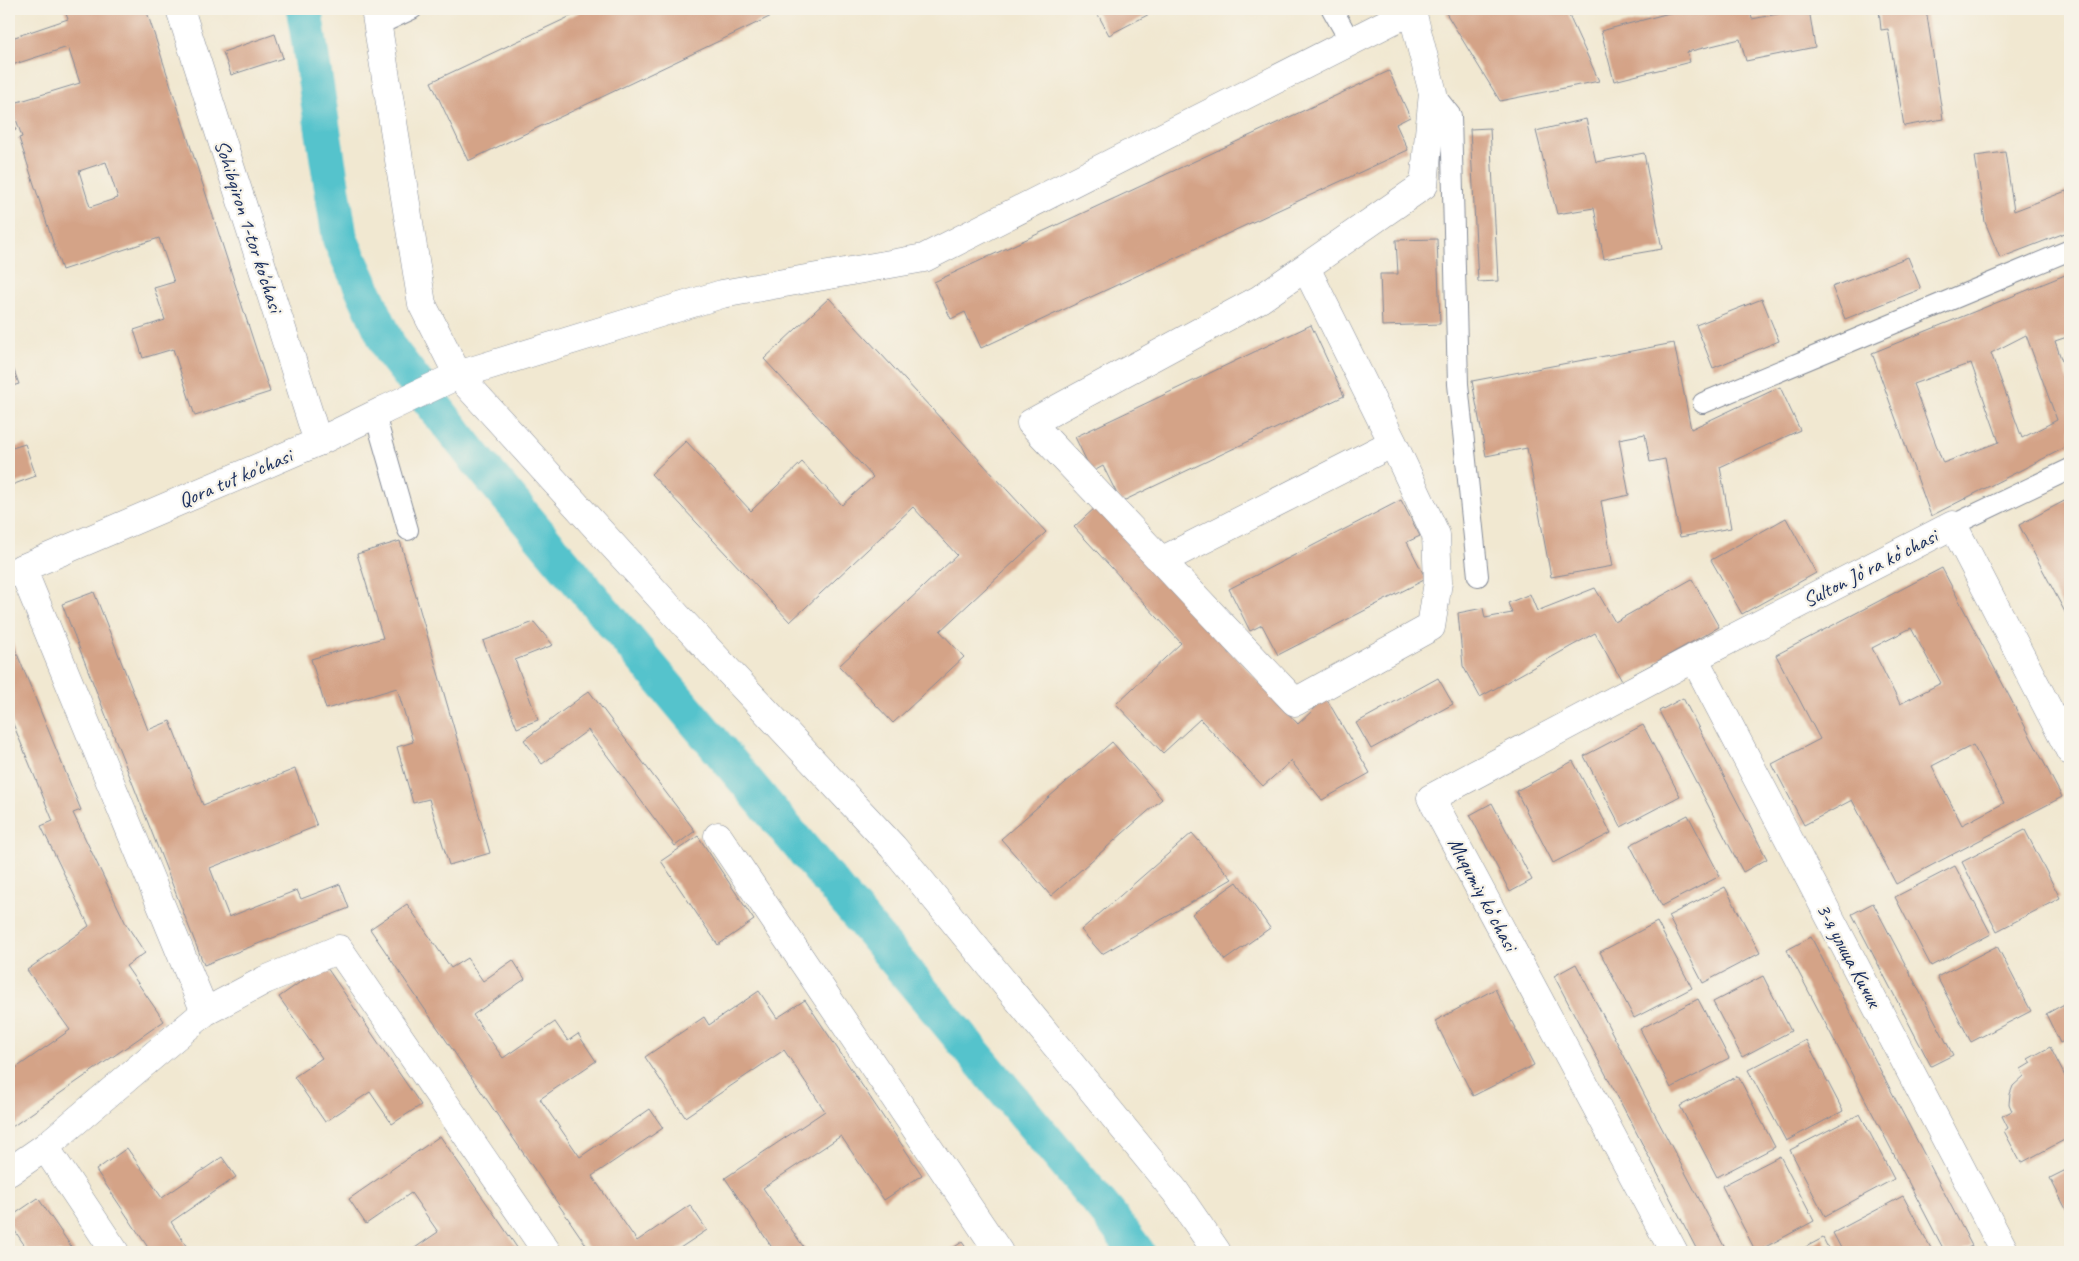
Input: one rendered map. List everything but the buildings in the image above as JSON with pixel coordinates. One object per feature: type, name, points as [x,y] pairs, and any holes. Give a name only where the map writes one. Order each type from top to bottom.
[{"type":"street","name":"Sohibqiron 1-tor ko'chasi","points":[[180,9],[318,442]]},
{"type":"street","name":"Qora tut ko'chasi","points":[[15,571],[318,442],[457,376],[722,294],[924,258],[1350,40],[1413,10]]},
{"type":"street","points":[[1306,268],[1436,535],[1438,582],[1431,627],[1295,702],[1163,560],[1031,423],[1260,299],[1424,185],[1433,93],[1413,10]]},
{"type":"street","points":[[376,17],[422,304],[457,376],[678,617],[893,847],[1175,1191],[1217,1252]]},
{"type":"street","points":[[1163,560],[1393,444]]},
{"type":"street","name":"Sulton Joʻra koʻchasi","points":[[1694,658],[1953,525],[2070,751]]},
{"type":"street","points":[[15,571],[205,1012]]},
{"type":"street","name":"Muqumiy koʻchasi","points":[[1674,1252],[1431,798],[1694,658]]},
{"type":"street","name":"3-я улица Кичик","points":[[1694,658],[2004,1252]]},
{"type":"street","points":[[718,836],[999,1252]]},
{"type":"street","points":[[9,1172],[45,1147],[205,1012],[265,980],[339,949],[547,1252]]},
{"type":"street","points":[[45,1147],[115,1252]]},
{"type":"lane","points":[[376,17],[412,9]]},
{"type":"lane","points":[[1332,9],[1350,40]]},
{"type":"lane","points":[[1433,93],[1451,116],[1458,384],[1478,576]]},
{"type":"lane","points":[[1703,404],[2070,250]]},
{"type":"lane","points":[[380,412],[408,530]]},
{"type":"lane","points":[[1953,525],[2070,469]]},
{"type":"waterway","points":[[304,9],[340,239],[391,351],[471,453],[1110,1216],[1137,1252]]}]
